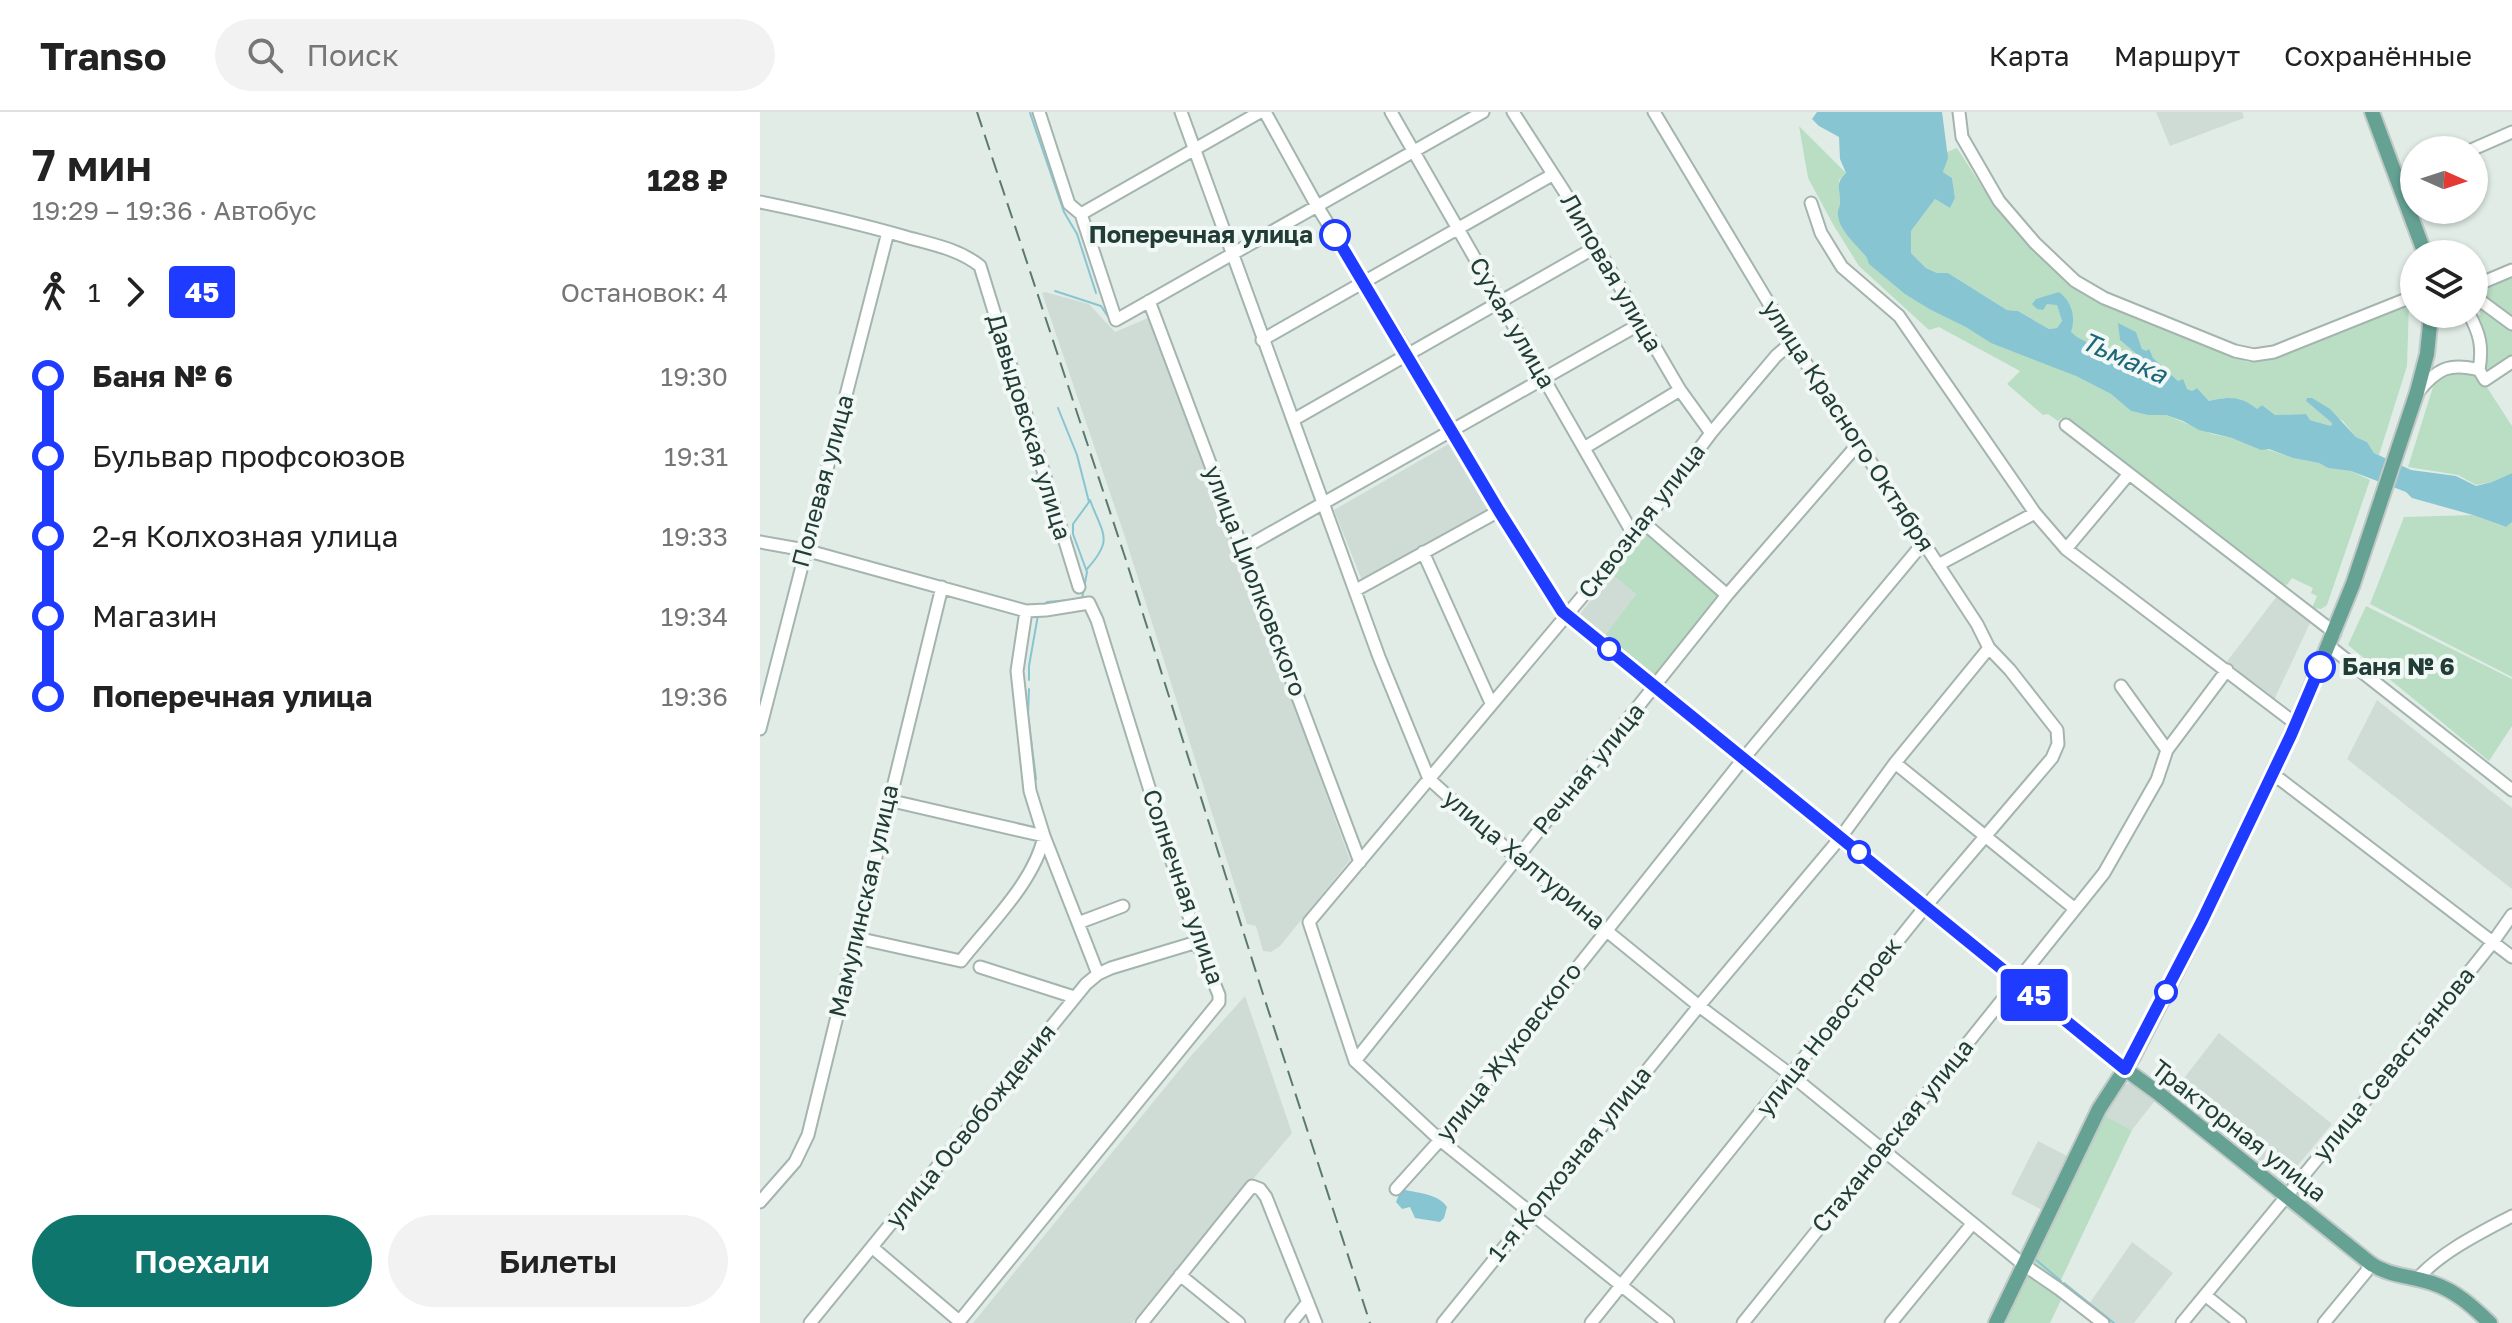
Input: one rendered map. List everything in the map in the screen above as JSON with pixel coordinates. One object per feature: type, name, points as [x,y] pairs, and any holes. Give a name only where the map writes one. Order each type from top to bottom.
[{"type":"main road","points":[[2372,112],[2420,240]]},
{"type":"main road","points":[[1996,1323],[2099,1109],[2125,1069],[2202,921],[2296,724],[2332,639],[2381,500],[2417,392],[2430,328]]},
{"type":"main road","name":"Тракторная улица","points":[[2125,1069],[2370,1263],[2385,1271],[2455,1293],[2490,1323]]},
{"type":"street","points":[[1039,112],[1069,204],[1081,214],[1116,320],[1483,112]]},
{"type":"street","name":"улица Халтурина","points":[[1181,112],[1379,657],[1429,779],[1517,858],[1699,1006],[1791,1075],[2024,1265],[2103,1323]]},
{"type":"street","points":[[1081,214],[1263,112]]},
{"type":"street","name":"Тракторная улица","points":[[1263,112],[1451,431],[1562,611],[2125,1069]]},
{"type":"street","name":"Сухая улица","points":[[1391,112],[1633,534]]},
{"type":"street","name":"Липовая улица","points":[[1513,112],[1680,390],[1711,433]]},
{"type":"street","name":"улица Красного Октября","points":[[1654,112],[1792,342],[1977,624],[1989,648],[2057,730]]},
{"type":"street","points":[[1959,112],[1962,137],[1999,201],[2035,243],[2075,281],[2104,298],[2231,349],[2254,355],[2274,352],[2400,302]]},
{"type":"street","points":[[2488,143],[2512,132]]},
{"type":"street","points":[[1262,340],[1552,175]]},
{"type":"street","points":[[760,202],[888,232]]},
{"type":"street","points":[[1811,203],[1821,233],[1842,267],[1899,316],[2035,513],[2066,549],[2296,724]]},
{"type":"street","name":"Давыдовская улица","points":[[888,232],[960,253],[980,266],[1079,587]]},
{"type":"street","name":"Полевая улица","points":[[760,729],[888,232]]},
{"type":"street","points":[[1293,420],[1596,247]]},
{"type":"street","points":[[2488,280],[2512,270]]},
{"type":"street","name":"улица Циолковского","points":[[1149,301],[1360,862]]},
{"type":"street","points":[[2488,306],[2512,324]]},
{"type":"street","points":[[1244,548],[1640,324]]},
{"type":"street","points":[[2475,328],[2481,340],[2479,370],[2485,380],[2512,362]]},
{"type":"street","name":"Сквозная улица","points":[[1355,1061],[1309,922],[1491,703],[1568,616],[1644,523],[1711,433],[1776,356],[1792,342]]},
{"type":"street","points":[[2417,392],[2443,369],[2479,370]]},
{"type":"street","points":[[1584,448],[1680,390]]},
{"type":"street","points":[[2066,425],[2332,639],[2512,790]]},
{"type":"street","name":"Речная улица","points":[[1355,1061],[1727,595],[1859,443]]},
{"type":"street","points":[[2066,549],[2128,475]]},
{"type":"street","points":[[1356,590],[1499,511]]},
{"type":"street","points":[[1938,565],[2035,513]]},
{"type":"street","points":[[1644,523],[1727,595]]},
{"type":"street","points":[[760,542],[805,550],[1036,611],[1017,671],[1030,791],[1044,836],[1098,974],[1197,942]]},
{"type":"street","name":"улица Жуковского","points":[[1396,1189],[1440,1140],[1744,758],[1924,542]]},
{"type":"street","points":[[1423,552],[1491,703]]},
{"type":"street","name":"Мамулинская улица","points":[[760,1202],[795,1162],[808,1135],[942,587]]},
{"type":"street","name":"Солнечная улица","points":[[959,1322],[1219,1002],[1219,995],[1197,942],[1093,608],[1089,603],[1036,611]]},
{"type":"street","name":"1-я Колхозная улица","points":[[1443,1323],[1530,1212],[1841,837],[1895,763],[1989,648]]},
{"type":"street","name":"Стахановская улица","points":[[1743,1323],[2114,858],[2157,780],[2167,750],[2227,670]]},
{"type":"street","points":[[2121,686],[2167,750]]},
{"type":"street","name":"улица Новостроек","points":[[1591,1323],[1925,907],[2052,758],[2058,744],[2057,730]]},
{"type":"street","points":[[1895,763],[2075,909]]},
{"type":"street","points":[[2271,777],[2281,780],[2512,957]]},
{"type":"street","points":[[888,800],[1044,836]]},
{"type":"street","points":[[857,938],[961,961],[1025,879],[1040,852],[1044,836]]},
{"type":"street","points":[[1078,923],[1123,906]]},
{"type":"street","name":"улица Севастьянова","points":[[2182,1323],[2287,1197],[2512,915]]},
{"type":"street","points":[[980,967],[1074,997]]},
{"type":"street","name":"улица Освобождения","points":[[810,1323],[1074,997],[1098,974]]},
{"type":"street","points":[[1355,1061],[1440,1140],[1668,1323]]},
{"type":"street","points":[[1142,1323],[1252,1186],[1260,1189],[1266,1197],[1316,1323]]},
{"type":"street","points":[[2417,1279],[2425,1270],[2512,1216]]},
{"type":"street","points":[[1891,1323],[1972,1224]]},
{"type":"street","points":[[873,1248],[959,1322]]},
{"type":"street","points":[[2324,1323],[2370,1263]]},
{"type":"street","points":[[1180,1275],[1239,1323]]},
{"type":"street","points":[[2205,1295],[2240,1323]]},
{"type":"street","points":[[1291,1323],[1308,1302]]},
{"type":"shaded area","points":[[2156,112],[2242,112],[2244,118],[2170,146]]},
{"type":"shaded area","points":[[1042,293],[1089,304],[1115,332],[1153,316],[1350,860],[1280,946],[1271,952],[1263,951],[1256,926],[1247,924],[1124,534]]},
{"type":"shaded area","points":[[1452,442],[1493,508],[1365,580],[1361,578],[1334,510]]},
{"type":"shaded area","points":[[1611,574],[1636,594],[1602,639],[1577,618]]},
{"type":"shaded area","points":[[2277,596],[2311,621],[2274,700],[2225,664]]},
{"type":"shaded area","points":[[2377,700],[2512,808],[2512,889],[2347,759]]},
{"type":"shaded area","points":[[1245,996],[1292,1133],[1132,1323],[973,1323],[1190,1057]]},
{"type":"shaded area","points":[[2219,1033],[2332,1124],[2285,1181],[2174,1091]]},
{"type":"shaded area","points":[[2134,1083],[2157,1098],[2132,1130],[2103,1115],[2121,1085]]},
{"type":"shaded area","points":[[2038,1141],[2069,1157],[2042,1210],[2011,1194]]},
{"type":"shaded area","points":[[2132,1242],[2173,1273],[2134,1323],[2107,1323],[2087,1307]]},
{"type":"green space","points":[[1799,126],[1846,173],[1839,180],[1838,215],[1848,235],[1867,258],[1931,310],[2076,376],[2111,394],[2131,411],[2166,415],[2212,434],[2328,468],[2351,471],[2370,480],[2327,605],[2321,609],[2312,608],[2317,596],[2311,593],[2313,588],[2292,578],[2287,585],[2273,582],[2061,418],[2058,421],[2048,414],[2043,415],[2007,384],[2020,371],[1939,327],[1929,330],[1859,266],[1808,178]]},
{"type":"green space","points":[[1957,148],[1994,205],[2065,282],[2100,301],[2248,362],[2400,306],[2400,328],[2408,328],[2407,366],[2379,455],[2367,442],[2356,437],[2343,421],[2306,401],[2332,423],[2331,426],[2310,420],[2305,414],[2275,415],[2262,405],[2257,409],[2223,398],[2209,401],[2197,388],[2192,391],[2187,389],[2142,349],[2136,332],[2119,324],[2120,340],[2141,358],[2147,369],[2140,370],[2106,349],[2089,345],[2070,332],[2070,310],[2059,292],[2047,304],[2057,304],[2062,321],[2057,328],[2049,329],[2018,311],[2007,310],[1948,273],[1937,273],[1926,268],[1911,253],[1911,231],[1935,199],[1950,208],[1955,198],[1952,178],[1943,172],[1947,152]]},
{"type":"green space","points":[[2512,277],[2512,319],[2488,303],[2488,285]]},
{"type":"green space","points":[[2488,311],[2512,327],[2512,360],[2487,372],[2483,369],[2487,342],[2481,328],[2488,328]]},
{"type":"green space","points":[[2454,374],[2479,375],[2512,426],[2512,473],[2476,485],[2458,475],[2408,467],[2433,387],[2440,379]]},
{"type":"green space","points":[[2473,515],[2505,527],[2512,522],[2512,677],[2370,604],[2404,517]]},
{"type":"green space","points":[[1645,531],[1724,596],[1656,681],[1602,639],[1636,594],[1611,574]]},
{"type":"green space","points":[[2366,606],[2512,679],[2512,726],[2489,761],[2348,645]]},
{"type":"green space","points":[[2103,1115],[2132,1130],[2059,1284],[2032,1263]]},
{"type":"green space","points":[[2031,1275],[2063,1296],[2050,1323],[2003,1323],[2022,1280]]},
{"type":"water","points":[[1817,112],[1942,112],[1948,158],[1943,172],[1952,178],[1955,198],[1950,208],[1935,199],[1911,231],[1911,253],[1926,268],[1937,273],[1948,273],[2007,310],[2018,311],[2049,329],[2057,328],[2062,321],[2057,305],[2047,304],[2043,310],[2032,304],[2036,299],[2059,292],[2072,310],[2071,332],[2075,335],[2110,351],[2140,370],[2147,368],[2141,358],[2120,340],[2118,323],[2136,332],[2142,349],[2149,349],[2153,358],[2178,381],[2183,379],[2187,389],[2192,391],[2197,388],[2209,401],[2234,398],[2257,409],[2262,405],[2275,415],[2306,414],[2310,420],[2331,426],[2332,423],[2306,401],[2312,398],[2330,409],[2356,437],[2367,442],[2374,453],[2411,470],[2456,476],[2476,486],[2512,473],[2512,522],[2506,527],[2412,498],[2406,492],[2351,471],[2328,468],[2269,449],[2261,450],[2232,438],[2199,430],[2166,415],[2131,411],[2111,394],[2076,376],[1991,343],[1931,310],[1905,294],[1869,264],[1842,227],[1838,213],[1839,186],[1846,173],[1840,159],[1839,137],[1812,119]]},
{"type":"water","points":[[1401,1189],[1426,1194],[1443,1202],[1447,1207],[1444,1218],[1440,1222],[1415,1218],[1410,1207],[1402,1209],[1396,1202]]},
{"type":"waterway","points":[[1030,113],[1064,212],[1077,234],[1096,293]]},
{"type":"waterway","points":[[1055,291],[1101,306],[1109,318]]},
{"type":"waterway","points":[[1042,606],[1047,602],[1082,599],[1087,572],[1073,534],[1073,524],[1089,502],[1077,455],[1058,408]]},
{"type":"waterway","points":[[1087,569],[1101,550],[1104,536],[1090,500]]},
{"type":"waterway","points":[[1029,680],[1038,615]]},
{"type":"waterway","points":[[1029,689],[1028,715],[1036,779]]},
{"type":"waterway","points":[[2035,1259],[2061,1281]]},
{"type":"waterway","points":[[2214,1293],[2223,1281]]},
{"type":"waterway","points":[[2064,1283],[2114,1323]]},
{"type":"waterway","points":[[2190,1323],[2206,1302]]},
{"type":"railway","points":[[977,112],[1125,557],[1370,1323]]},
{"type":"bus line","name":"45","points":[[1335,235],[1562,611],[2125,1069],[2202,921],[2320,667]]},
{"type":"place","name":"Поперечная улица","points":[[1335,235]]},
{"type":"place","name":"Баня № 6","points":[[2320,667]]},
{"type":"water label","name":"Тьмака","points":[[2124,358]]}]
